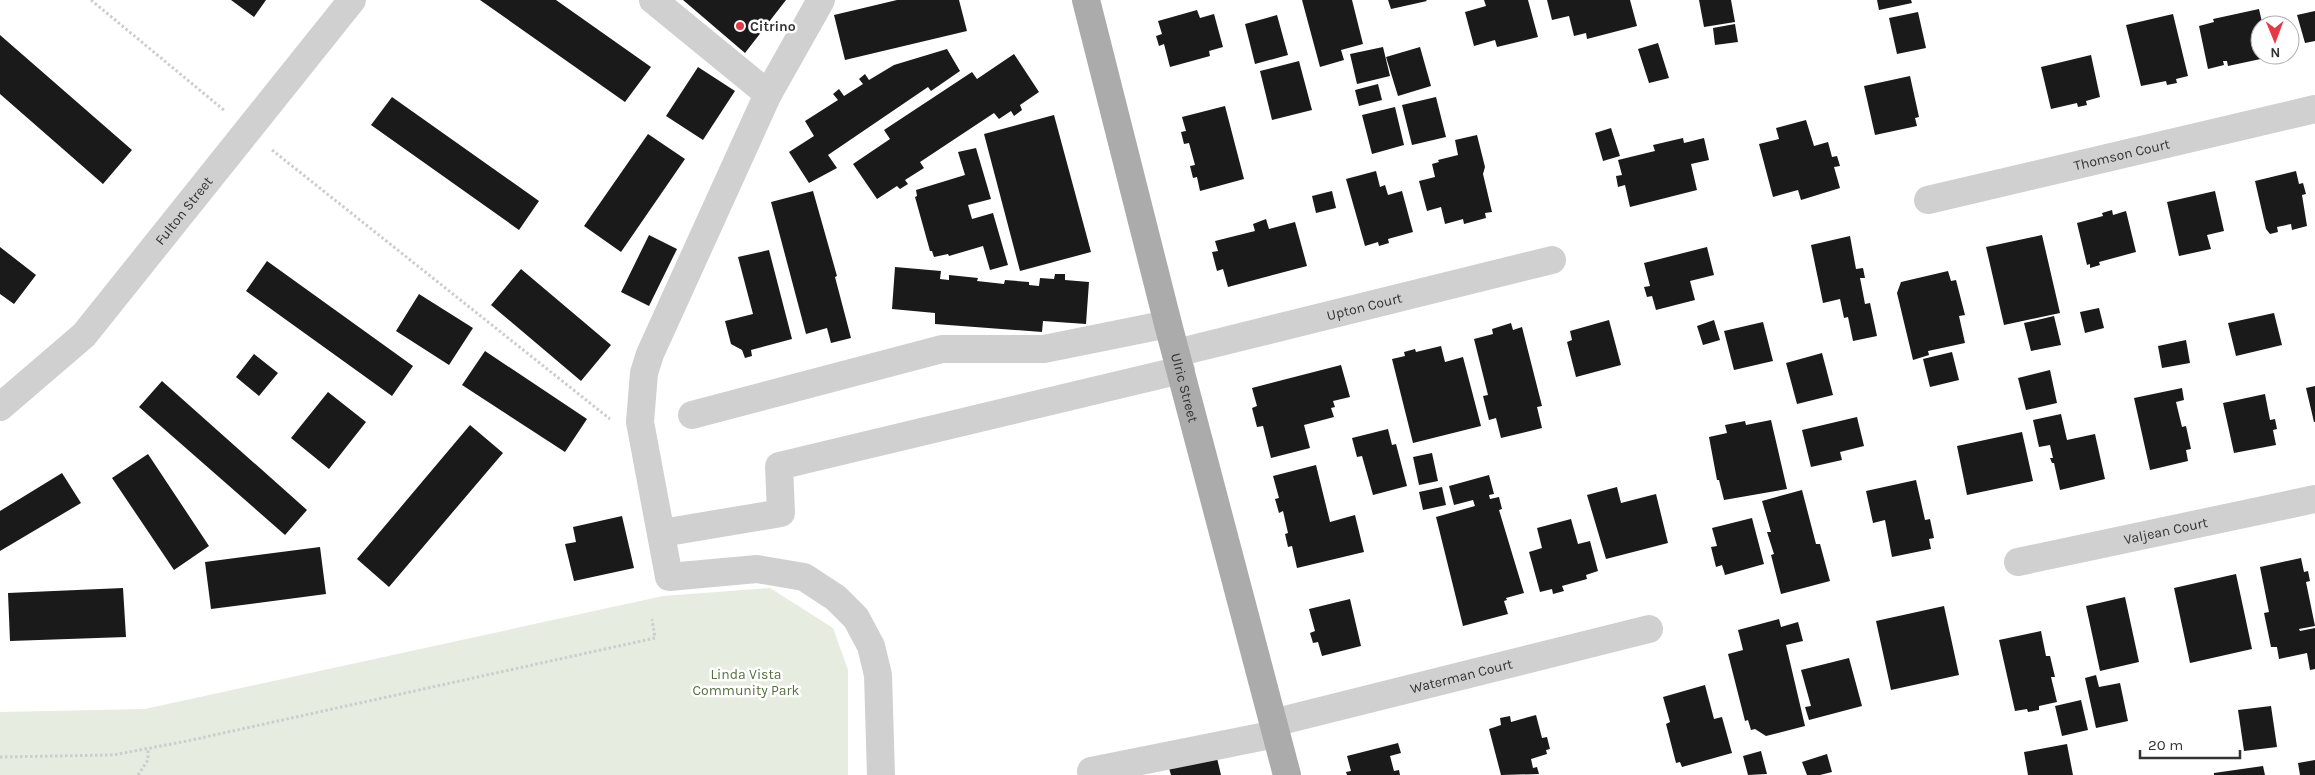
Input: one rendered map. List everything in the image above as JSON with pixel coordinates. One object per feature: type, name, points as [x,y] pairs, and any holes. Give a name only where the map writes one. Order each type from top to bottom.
[{"type":"main road","name":"Ulric Street","points":[[1086,0],[1168,324],[1287,775]]},
{"type":"street","name":"Fulton Street","points":[[0,407],[84,335],[352,0]]},
{"type":"street","points":[[653,0],[768,94]]},
{"type":"street","points":[[821,0],[768,94],[650,354],[644,374],[640,422],[669,578],[757,569],[804,577],[836,598],[856,618],[871,646],[878,676],[881,775]]},
{"type":"street","name":"Thomson Court","points":[[1928,200],[2315,109]]},
{"type":"street","name":"Upton Court","points":[[662,533],[781,512],[779,466],[1179,362],[1552,260]]},
{"type":"street","points":[[692,415],[942,350],[1044,349],[1168,324]]},
{"type":"street","name":"Valjean Court","points":[[2018,562],[2315,499]]},
{"type":"street","name":"Waterman Court","points":[[1091,771],[1275,729],[1649,629]]},
{"type":"path","points":[[91,0],[247,130],[618,426],[640,422]]},
{"type":"path","points":[[0,757],[113,755],[148,748],[655,638],[652,619]]},
{"type":"path","points":[[138,775],[148,760],[148,748]]},
{"type":"green space","name":"Linda Vista Community Park","points":[[770,588],[833,628],[848,670],[848,775],[0,775],[0,712],[145,709],[663,596]]},
{"type":"building","points":[[231,0],[266,0],[254,17]]},
{"type":"building","points":[[480,0],[556,0],[651,67],[625,102]]},
{"type":"building","name":"Citrino","points":[[683,0],[786,0],[745,53]]},
{"type":"building","points":[[897,0],[959,0],[967,31],[845,60],[834,15]]},
{"type":"building","points":[[1302,0],[1352,0],[1363,44],[1341,50],[1344,60],[1320,67]]},
{"type":"building","points":[[1388,0],[1426,0],[1427,1],[1391,9]]},
{"type":"building","points":[[1484,0],[1528,0],[1538,37],[1497,47],[1495,40],[1474,46],[1465,12],[1486,6]]},
{"type":"building","points":[[1547,0],[1630,0],[1637,26],[1587,39],[1586,33],[1574,36],[1569,16],[1552,20]]},
{"type":"building","points":[[1699,0],[1731,0],[1735,22],[1704,27]]},
{"type":"building","points":[[1877,0],[1911,0],[1912,3],[1879,10]]},
{"type":"building","points":[[2259,9],[2260,15],[2250,15],[2250,61],[2228,66],[2227,61],[2223,61],[2224,65],[2208,69],[2199,26],[2214,22],[2213,19]]},
{"type":"building","points":[[1197,10],[1200,18],[1214,14],[1223,47],[1209,51],[1210,56],[1170,67],[1164,44],[1159,46],[1156,36],[1162,34],[1158,21]]},
{"type":"building","points":[[2315,11],[2315,41],[2305,43],[2300,26],[2300,15],[2297,15]]},
{"type":"building","points":[[1918,12],[1926,48],[1897,54],[1889,18]]},
{"type":"building","points":[[2173,14],[2188,76],[2176,79],[2177,83],[2167,85],[2166,81],[2141,86],[2126,25]]},
{"type":"building","points":[[1277,15],[1288,55],[1255,64],[1245,24]]},
{"type":"building","points":[[1735,24],[1738,42],[1715,45],[1713,28]]},
{"type":"building","points":[[0,35],[132,150],[103,184],[0,94]]},
{"type":"building","points":[[1658,43],[1669,78],[1649,83],[1638,49]]},
{"type":"building","points":[[1383,47],[1390,76],[1357,84],[1350,54]]},
{"type":"building","points":[[1420,47],[1431,86],[1398,96],[1386,57]]},
{"type":"building","points":[[947,49],[960,71],[931,91],[928,87],[828,155],[837,168],[809,183],[789,152],[814,136],[805,121],[838,100],[833,94],[839,89],[844,96],[863,84],[859,79],[865,74],[869,80],[894,65]]},
{"type":"building","points":[[1014,54],[1039,92],[1020,105],[1022,110],[1014,116],[1011,111],[999,119],[994,113],[920,162],[924,168],[905,180],[908,184],[900,189],[897,186],[877,199],[853,164],[890,139],[884,130],[972,72],[977,79]]},
{"type":"building","points":[[2091,55],[2100,97],[2086,101],[2087,105],[2078,107],[2077,103],[2051,109],[2041,67]]},
{"type":"building","points":[[1299,61],[1312,110],[1272,120],[1260,71]]},
{"type":"building","points":[[698,67],[735,91],[703,140],[666,116]]},
{"type":"building","points":[[1910,76],[1919,117],[1915,118],[1917,126],[1875,135],[1864,86]]},
{"type":"building","points":[[1378,84],[1382,100],[1359,106],[1355,90]]},
{"type":"building","points":[[392,97],[539,201],[519,230],[371,125]]},
{"type":"building","points":[[1436,97],[1446,137],[1412,145],[1402,105]]},
{"type":"building","points":[[1225,106],[1244,179],[1200,191],[1197,177],[1193,178],[1190,166],[1195,165],[1189,143],[1184,144],[1181,132],[1186,131],[1182,117]]},
{"type":"building","points":[[1395,107],[1404,145],[1372,154],[1362,115]]},
{"type":"building","points":[[1054,115],[1091,252],[1020,271],[984,134]]},
{"type":"building","points":[[1806,120],[1814,146],[1828,142],[1832,157],[1837,156],[1840,166],[1834,167],[1840,188],[1801,200],[1798,190],[1773,197],[1759,144],[1779,139],[1776,128]]},
{"type":"building","points":[[1611,128],[1620,156],[1603,161],[1595,133]]},
{"type":"building","points":[[648,134],[685,159],[621,252],[584,226]]},
{"type":"building","points":[[1477,135],[1485,167],[1483,174],[1492,212],[1485,213],[1486,218],[1464,224],[1463,219],[1445,224],[1441,207],[1427,211],[1419,181],[1435,177],[1432,164],[1439,162],[1438,160],[1458,155],[1455,140]]},
{"type":"building","points":[[1683,138],[1684,143],[1704,138],[1709,160],[1691,164],[1697,190],[1630,207],[1625,185],[1618,187],[1616,176],[1622,175],[1618,160],[1655,151],[1653,145]]},
{"type":"building","points":[[976,148],[991,199],[968,205],[972,219],[993,213],[1008,265],[990,270],[983,246],[949,256],[948,254],[934,257],[932,251],[930,251],[915,197],[917,196],[916,190],[965,175],[958,152]]},
{"type":"building","points":[[1376,171],[1380,187],[1385,185],[1388,195],[1402,191],[1413,232],[1388,239],[1389,243],[1379,246],[1378,242],[1365,246],[1346,179]]},
{"type":"building","points":[[2296,171],[2299,184],[2303,183],[2306,194],[2302,195],[2307,226],[2292,230],[2291,224],[2277,227],[2278,232],[2270,234],[2266,229],[2255,181]]},
{"type":"building","points":[[813,191],[837,276],[835,277],[851,338],[831,343],[827,328],[806,334],[771,202]]},
{"type":"building","points":[[1332,191],[1336,208],[1316,213],[1312,196]]},
{"type":"building","points":[[2215,191],[2224,231],[2207,235],[2211,249],[2179,256],[2167,202]]},
{"type":"building","points":[[2112,210],[2113,215],[2126,211],[2136,252],[2099,262],[2100,265],[2090,268],[2090,264],[2087,265],[2077,223],[2103,216],[2102,213]]},
{"type":"building","points":[[1266,219],[1269,229],[1295,222],[1307,266],[1228,287],[1223,269],[1217,271],[1212,252],[1218,251],[1215,241],[1255,231],[1253,224]]},
{"type":"building","points":[[649,235],[677,249],[649,306],[621,292]]},
{"type":"building","points":[[2042,235],[2060,313],[2004,325],[1986,247]]},
{"type":"building","points":[[1850,236],[1856,269],[1863,268],[1865,278],[1860,278],[1865,304],[1870,303],[1877,336],[1853,341],[1848,317],[1844,318],[1840,299],[1823,303],[1811,245]]},
{"type":"building","points":[[0,247],[36,275],[14,304],[0,294]]},
{"type":"building","points":[[1707,247],[1714,275],[1690,281],[1695,300],[1656,310],[1652,296],[1647,297],[1644,287],[1650,286],[1644,263]]},
{"type":"building","points":[[769,250],[792,339],[751,350],[752,356],[745,358],[742,350],[731,344],[725,321],[753,314],[738,257]]},
{"type":"building","points":[[267,261],[413,366],[392,396],[246,291]]},
{"type":"building","points":[[895,267],[941,271],[940,279],[949,280],[949,275],[978,278],[977,281],[1004,284],[1005,280],[1029,282],[1029,285],[1039,286],[1040,278],[1054,279],[1055,274],[1065,274],[1065,280],[1089,282],[1086,324],[1043,321],[1042,332],[935,324],[935,313],[892,309]]},
{"type":"building","points":[[521,269],[611,345],[581,381],[491,305]]},
{"type":"building","points":[[1948,271],[1951,281],[1956,280],[1965,315],[1959,316],[1965,343],[1928,351],[1929,355],[1913,360],[1897,293],[1901,282]]},
{"type":"building","points":[[419,294],[473,328],[449,365],[396,331]]},
{"type":"building","points":[[2099,308],[2104,328],[2085,333],[2080,312]]},
{"type":"building","points":[[2274,313],[2282,345],[2236,356],[2228,323]]},
{"type":"building","points":[[2054,316],[2061,345],[2031,351],[2024,323]]},
{"type":"building","points":[[1609,320],[1621,365],[1576,377],[1567,342],[1572,340],[1570,331]]},
{"type":"building","points":[[1714,320],[1720,340],[1703,345],[1697,326]]},
{"type":"building","points":[[1763,322],[1773,361],[1734,370],[1724,331]]},
{"type":"building","points":[[1511,323],[1513,330],[1522,327],[1542,406],[1537,407],[1542,428],[1501,438],[1496,418],[1489,420],[1483,396],[1488,395],[1474,339],[1493,334],[1492,329]]},
{"type":"building","points":[[2186,340],[2190,363],[2162,368],[2158,346]]},
{"type":"building","points":[[1441,346],[1445,362],[1463,357],[1481,426],[1413,443],[1392,359],[1405,356],[1404,352],[1415,349],[1416,352]]},
{"type":"building","points":[[485,351],[587,419],[565,452],[462,385]]},
{"type":"building","points":[[1952,352],[1959,380],[1930,387],[1923,359]]},
{"type":"building","points":[[1822,353],[1833,395],[1797,404],[1786,363]]},
{"type":"building","points":[[254,354],[278,373],[259,396],[236,377]]},
{"type":"building","points":[[1341,365],[1350,397],[1333,401],[1335,407],[1331,408],[1334,417],[1304,425],[1310,448],[1271,458],[1263,426],[1257,427],[1252,408],[1257,406],[1252,388]]},
{"type":"building","points":[[2050,370],[2057,403],[2026,410],[2018,378]]},
{"type":"building","points":[[162,381],[307,510],[285,535],[139,407]]},
{"type":"building","points":[[2315,386],[2315,422],[2314,422],[2306,388]]},
{"type":"building","points":[[2182,388],[2184,400],[2176,402],[2182,427],[2186,426],[2191,449],[2186,450],[2188,461],[2150,470],[2134,398]]},
{"type":"building","points":[[328,392],[366,422],[329,469],[291,438]]},
{"type":"building","points":[[2265,394],[2270,420],[2275,419],[2277,429],[2273,430],[2276,445],[2234,453],[2223,403]]},
{"type":"building","points":[[2061,414],[2067,440],[2095,434],[2105,479],[2060,490],[2054,463],[2052,463],[2050,458],[2053,458],[2050,445],[2039,447],[2033,420]]},
{"type":"building","points":[[1857,417],[1864,446],[1840,452],[1842,460],[1811,467],[1802,430]]},
{"type":"building","points":[[1771,420],[1787,489],[1724,500],[1719,480],[1717,480],[1709,437],[1727,433],[1725,425],[1745,421],[1746,425]]},
{"type":"building","points":[[470,425],[503,453],[389,587],[357,559]]},
{"type":"building","points":[[1388,429],[1392,445],[1396,444],[1407,486],[1373,495],[1362,456],[1357,457],[1352,438]]},
{"type":"building","points":[[2022,432],[2033,481],[1967,495],[1957,446]]},
{"type":"building","points":[[1432,453],[1438,481],[1419,485],[1413,457]]},
{"type":"building","points":[[148,454],[209,546],[174,570],[112,478]]},
{"type":"building","points":[[1316,465],[1330,522],[1355,515],[1364,552],[1297,568],[1292,546],[1288,547],[1285,534],[1288,533],[1283,511],[1279,513],[1275,499],[1279,498],[1273,476]]},
{"type":"building","points":[[62,473],[81,503],[0,551],[0,511]]},
{"type":"building","points":[[1489,475],[1494,494],[1489,495],[1490,499],[1499,497],[1502,509],[1499,510],[1524,593],[1506,598],[1507,600],[1504,601],[1508,614],[1463,626],[1436,517],[1475,506],[1473,500],[1454,505],[1449,486]]},
{"type":"building","points":[[1916,480],[1925,520],[1930,519],[1934,538],[1929,539],[1931,549],[1892,557],[1885,520],[1873,523],[1866,491]]},
{"type":"building","points":[[1442,487],[1446,505],[1423,510],[1419,492]]},
{"type":"building","points":[[1617,487],[1621,503],[1656,494],[1668,543],[1606,559],[1587,495]]},
{"type":"building","points":[[1802,490],[1816,544],[1820,544],[1830,581],[1781,594],[1771,555],[1774,554],[1767,532],[1771,532],[1762,501]]},
{"type":"building","points":[[622,516],[634,568],[574,581],[565,544],[576,542],[573,527]]},
{"type":"building","points":[[1752,518],[1764,564],[1725,575],[1722,565],[1716,567],[1711,547],[1717,546],[1712,528]]},
{"type":"building","points":[[1571,519],[1578,544],[1590,541],[1598,571],[1586,575],[1587,579],[1562,586],[1564,591],[1553,594],[1552,589],[1540,592],[1529,552],[1542,548],[1537,528]]},
{"type":"building","points":[[320,547],[326,594],[211,609],[205,562]]},
{"type":"building","points":[[2301,558],[2304,572],[2308,571],[2310,581],[2306,582],[2315,626],[2299,629],[2300,631],[2315,628],[2315,669],[2310,670],[2307,653],[2279,659],[2277,647],[2271,647],[2264,613],[2269,612],[2260,567]]},
{"type":"building","points":[[2236,574],[2252,649],[2190,663],[2174,588]]},
{"type":"building","points":[[123,588],[126,637],[10,641],[8,593]]},
{"type":"building","points":[[2125,597],[2139,662],[2100,671],[2086,606]]},
{"type":"building","points":[[1350,599],[1361,646],[1322,656],[1318,642],[1313,643],[1310,633],[1315,631],[1309,609]]},
{"type":"building","points":[[1944,606],[1959,675],[1891,690],[1876,621]]},
{"type":"building","points":[[1779,619],[1781,627],[1798,622],[1803,641],[1786,645],[1805,726],[1766,736],[1755,729],[1751,730],[1748,720],[1745,721],[1728,654],[1743,650],[1738,630]]},
{"type":"building","points":[[2041,631],[2046,656],[2050,656],[2055,677],[2051,677],[2057,702],[2039,706],[2039,710],[2028,712],[2027,709],[2015,711],[1999,640]]},
{"type":"building","points":[[1849,658],[1862,706],[1809,720],[1805,707],[1811,706],[1801,670]]},
{"type":"building","points":[[2096,675],[2099,687],[2120,683],[2128,721],[2096,728],[2085,678]]},
{"type":"building","points":[[1705,685],[1714,719],[1722,717],[1732,753],[1682,767],[1680,762],[1676,763],[1666,724],[1670,722],[1663,697]]},
{"type":"building","points":[[2081,700],[2088,730],[2062,736],[2055,706]]},
{"type":"building","points":[[2271,706],[2277,747],[2244,751],[2238,710]]},
{"type":"building","points":[[1536,715],[1542,738],[1547,737],[1550,749],[1546,750],[1547,754],[1531,759],[1533,768],[1537,767],[1539,774],[1501,775],[1489,729],[1501,725],[1500,718],[1510,716],[1511,722]]},
{"type":"building","points":[[1398,743],[1401,753],[1390,756],[1394,771],[1399,770],[1400,775],[1347,775],[1346,772],[1351,771],[1347,756]]},
{"type":"building","points":[[2067,744],[2073,775],[2028,775],[2024,752]]},
{"type":"building","points":[[1761,751],[1767,774],[1748,775],[1743,756]]},
{"type":"building","points":[[1827,754],[1832,772],[1820,775],[1807,775],[1802,762]]},
{"type":"building","points":[[1217,758],[1221,775],[1171,775],[1167,761]]},
{"type":"building","points":[[2315,760],[2315,775],[2300,775],[2298,763]]},
{"type":"building","points":[[2263,766],[2265,775],[2214,775],[2214,773]]},
{"type":"place","name":"Citrino","points":[[740,26]]}]
